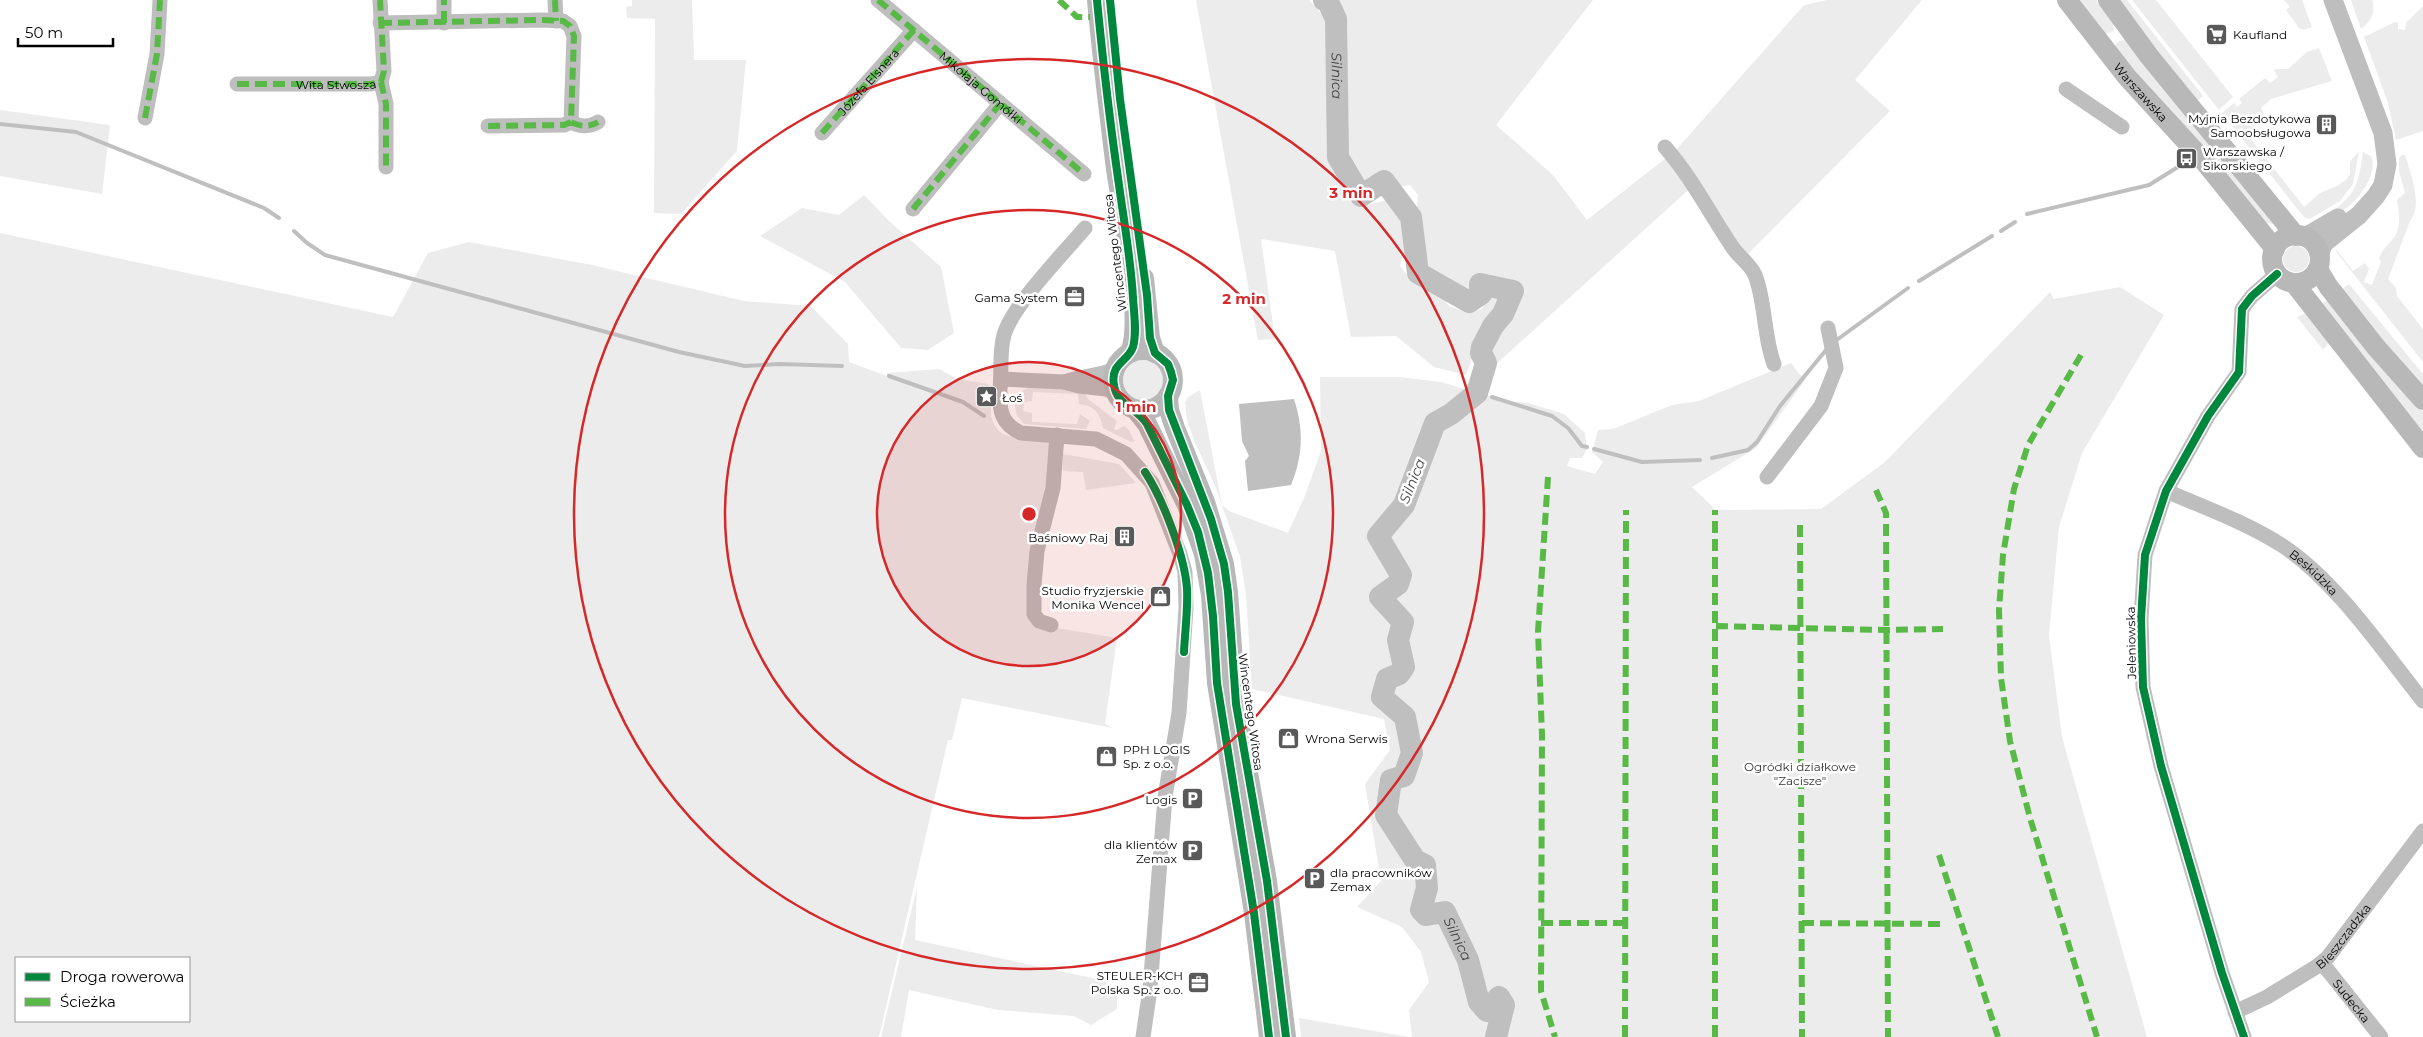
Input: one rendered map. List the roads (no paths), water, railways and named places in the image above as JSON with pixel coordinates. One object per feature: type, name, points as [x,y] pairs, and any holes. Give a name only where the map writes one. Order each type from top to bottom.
[{"type":"main road","name":"Wincentego Witosa","points":[[1097,0],[1108,103],[1133,296],[1134,337],[1130,354]]},
{"type":"main road","name":"Wincentego Witosa","points":[[1110,0],[1120,99],[1150,338],[1154,353]]},
{"type":"main road","name":"Warszawska","points":[[2066,0],[2127,77],[2203,160],[2263,231],[2275,249]]},
{"type":"main road","name":"Warszawska","points":[[2108,0],[2225,152],[2300,237]]},
{"type":"main road","points":[[2106,49],[2128,28]]},
{"type":"main road","points":[[2423,400],[2375,346],[2328,286],[2319,262],[2316,246],[2300,237],[2282,240],[2275,249],[2273,262],[2423,448]]},
{"type":"main road","points":[[2286,278],[2308,280],[2319,262]]},
{"type":"main road","points":[[1136,410],[1154,408],[1168,396],[1173,380],[1171,372],[1168,364],[1154,353],[1138,351],[1130,354],[1119,363],[1115,370],[1113,382],[1116,393],[1121,401],[1136,410],[1147,424],[1188,504],[1204,554],[1211,595],[1217,682],[1254,913],[1269,1037]]},
{"type":"main road","name":"Wincentego Witosa","points":[[1168,396],[1169,410],[1175,428],[1205,502],[1224,564],[1230,609],[1236,704],[1267,880],[1286,1037]]},
{"type":"street","points":[[145,118],[157,54],[160,0]]},
{"type":"street","name":"Wita Stwosza","points":[[237,84],[371,84],[381,82],[384,71],[380,0]]},
{"type":"street","points":[[444,0],[444,22]]},
{"type":"street","points":[[555,0],[556,21]]},
{"type":"street","name":"Mikołaja Gomółki","points":[[878,0],[1084,174]]},
{"type":"street","points":[[2300,237],[2323,228],[2355,205],[2370,188],[2374,180],[2376,164],[2370,135],[2320,0]]},
{"type":"street","points":[[2319,262],[2324,243],[2369,205],[2376,196],[2382,185],[2387,164],[2382,133],[2333,0]]},
{"type":"street","points":[[380,23],[556,21],[568,23],[572,28],[574,36],[571,122]]},
{"type":"street","name":"Józefa Elsnera","points":[[822,133],[914,30]]},
{"type":"street","points":[[381,82],[386,104],[386,167]]},
{"type":"street","points":[[2066,89],[2122,127]]},
{"type":"street","points":[[912,209],[1000,104]]},
{"type":"street","points":[[488,126],[564,125],[571,122],[584,126],[598,122]]},
{"type":"street","points":[[1665,147],[1692,182],[1735,251],[1754,272],[1760,294],[1768,346],[1774,364]]},
{"type":"street","points":[[1085,228],[1022,303],[1003,337],[1001,415],[1012,429],[1021,433],[1096,439],[1124,453],[1136,462],[1152,483],[1180,554],[1184,572],[1186,608],[1179,714],[1165,797],[1150,989],[1143,1037]]},
{"type":"street","name":"Jeleniowska","points":[[2244,1037],[2161,766],[2143,687],[2140,619],[2145,555],[2166,491],[2208,416],[2239,372],[2242,358],[2242,309],[2252,296],[2286,278]]},
{"type":"street","points":[[1767,477],[1821,406],[1836,368],[1828,328]]},
{"type":"street","points":[[1064,382],[1079,376],[1106,374],[1115,370]]},
{"type":"street","points":[[1001,379],[1064,382],[1106,389],[1116,393]]},
{"type":"street","points":[[1051,625],[1039,621],[1034,614],[1034,585],[1037,551],[1053,488],[1057,435]]},
{"type":"street","name":"Beskidzka","points":[[2166,491],[2235,520],[2284,547],[2333,590],[2423,701]]},
{"type":"street","name":"Bieszczadzka","points":[[2236,1012],[2267,997],[2322,963],[2423,831]]},
{"type":"street","name":"Sudecka","points":[[2322,963],[2381,1037]]},
{"type":"waterway","name":"Silnica","points":[[1324,0],[1328,2],[1336,19],[1338,157],[1361,196],[1384,181],[1411,217],[1418,273],[1469,302],[1481,294],[1480,284],[1513,291],[1503,314],[1493,326],[1482,347],[1481,353],[1486,363],[1477,393],[1451,414],[1435,423],[1404,505],[1378,536],[1401,575],[1398,584],[1380,597],[1403,622],[1398,640],[1404,667],[1399,674],[1387,679],[1382,697],[1405,717],[1412,753],[1404,776],[1391,780],[1386,815],[1415,860],[1425,865],[1427,888],[1421,910],[1426,915],[1445,912],[1468,960],[1479,1002],[1487,1011],[1499,997],[1504,1005],[1496,1037]]},
{"type":"waterway","points":[[0,124],[76,132],[264,208],[279,218]]},
{"type":"waterway","points":[[2027,214],[2149,185],[2178,167],[2180,163]]},
{"type":"waterway","points":[[2001,231],[2015,222]]},
{"type":"waterway","points":[[294,231],[307,243],[325,255],[679,352],[745,366],[780,364],[842,366]]},
{"type":"waterway","points":[[1919,281],[1992,236]]},
{"type":"waterway","points":[[1838,339],[1908,288]]},
{"type":"waterway","points":[[1712,458],[1748,450],[1757,442],[1780,406],[1826,350]]},
{"type":"waterway","points":[[889,376],[963,402],[984,416]]},
{"type":"waterway","name":"Silnica","points":[[1477,393],[1481,394]]},
{"type":"waterway","points":[[1492,397],[1552,416],[1568,428],[1582,446],[1587,447]]},
{"type":"waterway","points":[[1594,449],[1642,462],[1700,460]]},
{"type":"place","name":"Kaufland","points":[[2217,34]]},
{"type":"place","name":"Myjnia Bezdotykowa Samoobsługowa","points":[[2327,125]]},
{"type":"place","name":"Warszawska / Sikorskiego","points":[[2187,158]]},
{"type":"place","name":"Gama System","points":[[1074,297]]},
{"type":"place","name":"Łoś","points":[[986,397]]},
{"type":"place","name":"Baśniowy Raj","points":[[1124,537]]},
{"type":"place","name":"Studio fryzjerskie Monika Wencel","points":[[1160,597]]},
{"type":"place","name":"Wrona Serwis","points":[[1289,738]]},
{"type":"place","name":"PPH LOGIS Sp. z o.o.","points":[[1107,756]]},
{"type":"place","name":"Logis","points":[[1193,799]]},
{"type":"place","name":"dla klientów Zemax","points":[[1193,851]]},
{"type":"place","name":"dla pracowników Zemax","points":[[1314,879]]},
{"type":"place","name":"STEULER-KCH Polska Sp. z o.o.","points":[[1199,982]]},
{"type":"park label","name":"Ogródki działkowe \"Zacisze\"","points":[[1800,773]]}]
